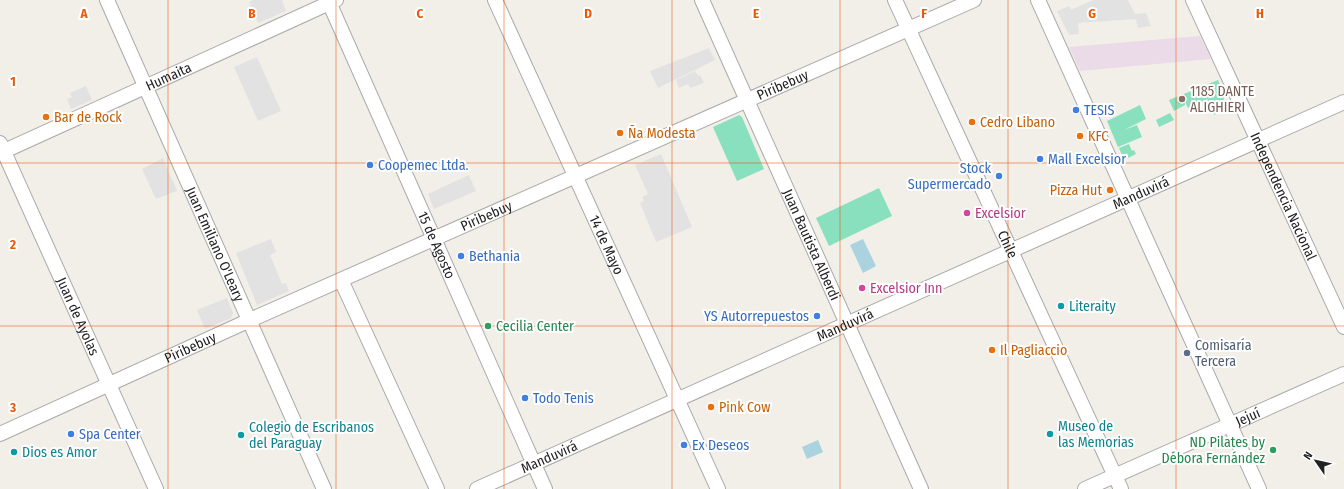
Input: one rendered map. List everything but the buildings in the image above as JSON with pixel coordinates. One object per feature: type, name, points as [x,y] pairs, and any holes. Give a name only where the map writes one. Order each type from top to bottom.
[{"type":"street","name":"Juan Emiliano O'Leary","points":[[107,0],[324,489]]},
{"type":"street","name":"14 de Mayo","points":[[495,0],[718,489]]},
{"type":"street","name":"Juan Bautista Alberdi","points":[[702,0],[921,489]]},
{"type":"street","name":"Chile","points":[[894,0],[1121,489]]},
{"type":"street","name":"Piribebuy","points":[[0,434],[250,320],[974,0]]},
{"type":"street","points":[[1038,0],[1260,489]]},
{"type":"street","name":"Independencia Nacional","points":[[1192,0],[1344,327]]},
{"type":"street","name":"Humaita","points":[[1,149],[146,86],[331,1]]},
{"type":"street","name":"15 de Agosto","points":[[331,1],[434,239],[545,489]]},
{"type":"street","name":"Manduvirá","points":[[477,489],[1344,102]]},
{"type":"street","name":"Juan de Ayolas","points":[[1,149],[156,489]]},
{"type":"street","points":[[341,280],[437,489]]},
{"type":"street","name":"Jejuí","points":[[1085,489],[1344,374]]},
{"type":"shaded area","points":[[253,0],[282,0],[286,11],[258,23],[249,2]]},
{"type":"shaded area","points":[[1093,0],[1128,0],[1135,14],[1146,13],[1151,26],[1138,28],[1136,19],[1078,23],[1079,34],[1069,35],[1057,11],[1069,6],[1071,10]]},
{"type":"shaded area","points":[[1200,36],[1211,59],[1080,71],[1069,47]]},
{"type":"shaded area","points":[[709,48],[715,60],[658,88],[650,71]]},
{"type":"shaded area","points":[[257,57],[281,111],[258,121],[234,67]]},
{"type":"shaded area","points":[[695,71],[698,76],[700,75],[704,83],[690,88],[688,84],[679,88],[676,80]]},
{"type":"shaded area","points":[[86,86],[92,100],[71,109],[67,99],[72,97],[70,93]]},
{"type":"shaded area","points":[[661,154],[692,227],[656,242],[640,203],[644,201],[642,197],[648,194],[635,165]]},
{"type":"shaded area","points":[[163,158],[177,191],[156,199],[142,169]]},
{"type":"shaded area","points":[[469,175],[476,191],[434,209],[428,194]]},
{"type":"shaded area","points":[[271,239],[276,252],[270,255],[282,284],[286,283],[289,291],[257,305],[236,253]]},
{"type":"shaded area","points":[[227,298],[233,313],[231,318],[205,329],[197,310]]},
{"type":"green space","points":[[1218,80],[1223,92],[1225,110],[1214,115],[1207,99],[1188,108],[1184,99],[1185,105],[1174,111],[1169,100]]},
{"type":"green space","points":[[1140,105],[1146,119],[1124,130],[1137,125],[1142,137],[1118,147],[1107,121]]},
{"type":"green space","points":[[1170,113],[1174,120],[1159,127],[1156,120]]},
{"type":"green space","points":[[739,115],[742,117],[764,169],[737,181],[713,127]]},
{"type":"green space","points":[[1129,144],[1132,151],[1134,150],[1136,154],[1124,160],[1119,148]]},
{"type":"green space","points":[[879,188],[892,216],[829,246],[816,218]]},
{"type":"water","points":[[863,239],[876,266],[863,273],[850,245]]},
{"type":"water","points":[[818,440],[823,452],[807,459],[802,447]]},
{"type":"place","name":"1185 DANTE ALIGHIERI","points":[[1182,99]]},
{"type":"place","name":"TESIS","points":[[1076,110]]},
{"type":"place","name":"Bar de Rock","points":[[46,117]]},
{"type":"place","name":"Cedro Libano","points":[[972,122]]},
{"type":"place","name":"Ña Modesta","points":[[620,133]]},
{"type":"place","name":"KFC","points":[[1080,136]]},
{"type":"place","name":"Mall Excelsior","points":[[1040,159]]},
{"type":"place","name":"Coopemec Ltda.","points":[[370,165]]},
{"type":"place","name":"Stock Supermercado","points":[[999,176]]},
{"type":"place","name":"Pizza Hut","points":[[1110,190]]},
{"type":"place","name":"Excelsior","points":[[967,213]]},
{"type":"place","name":"Bethania","points":[[461,256]]},
{"type":"place","name":"Excelsior Inn","points":[[862,288]]},
{"type":"place","name":"Literaity","points":[[1061,306]]},
{"type":"place","name":"YS Autorrepuestos","points":[[817,316]]},
{"type":"place","name":"Cecilia Center","points":[[488,326]]},
{"type":"place","name":"Il Pagliaccio","points":[[992,350]]},
{"type":"place","name":"Comisaría Tercera","points":[[1187,353]]},
{"type":"place","name":"Todo Tenis","points":[[525,398]]},
{"type":"place","name":"Pink Cow","points":[[711,407]]},
{"type":"place","name":"Spa Center","points":[[71,434]]},
{"type":"place","name":"Museo de las Memorias","points":[[1050,434]]},
{"type":"place","name":"Colegio de Escribanos del Paraguay","points":[[241,435]]},
{"type":"place","name":"Ex Deseos","points":[[684,445]]},
{"type":"place","name":"ND Pilates by Débora Fernández","points":[[1273,450]]},
{"type":"place","name":"Dios es Amor","points":[[14,452]]}]
